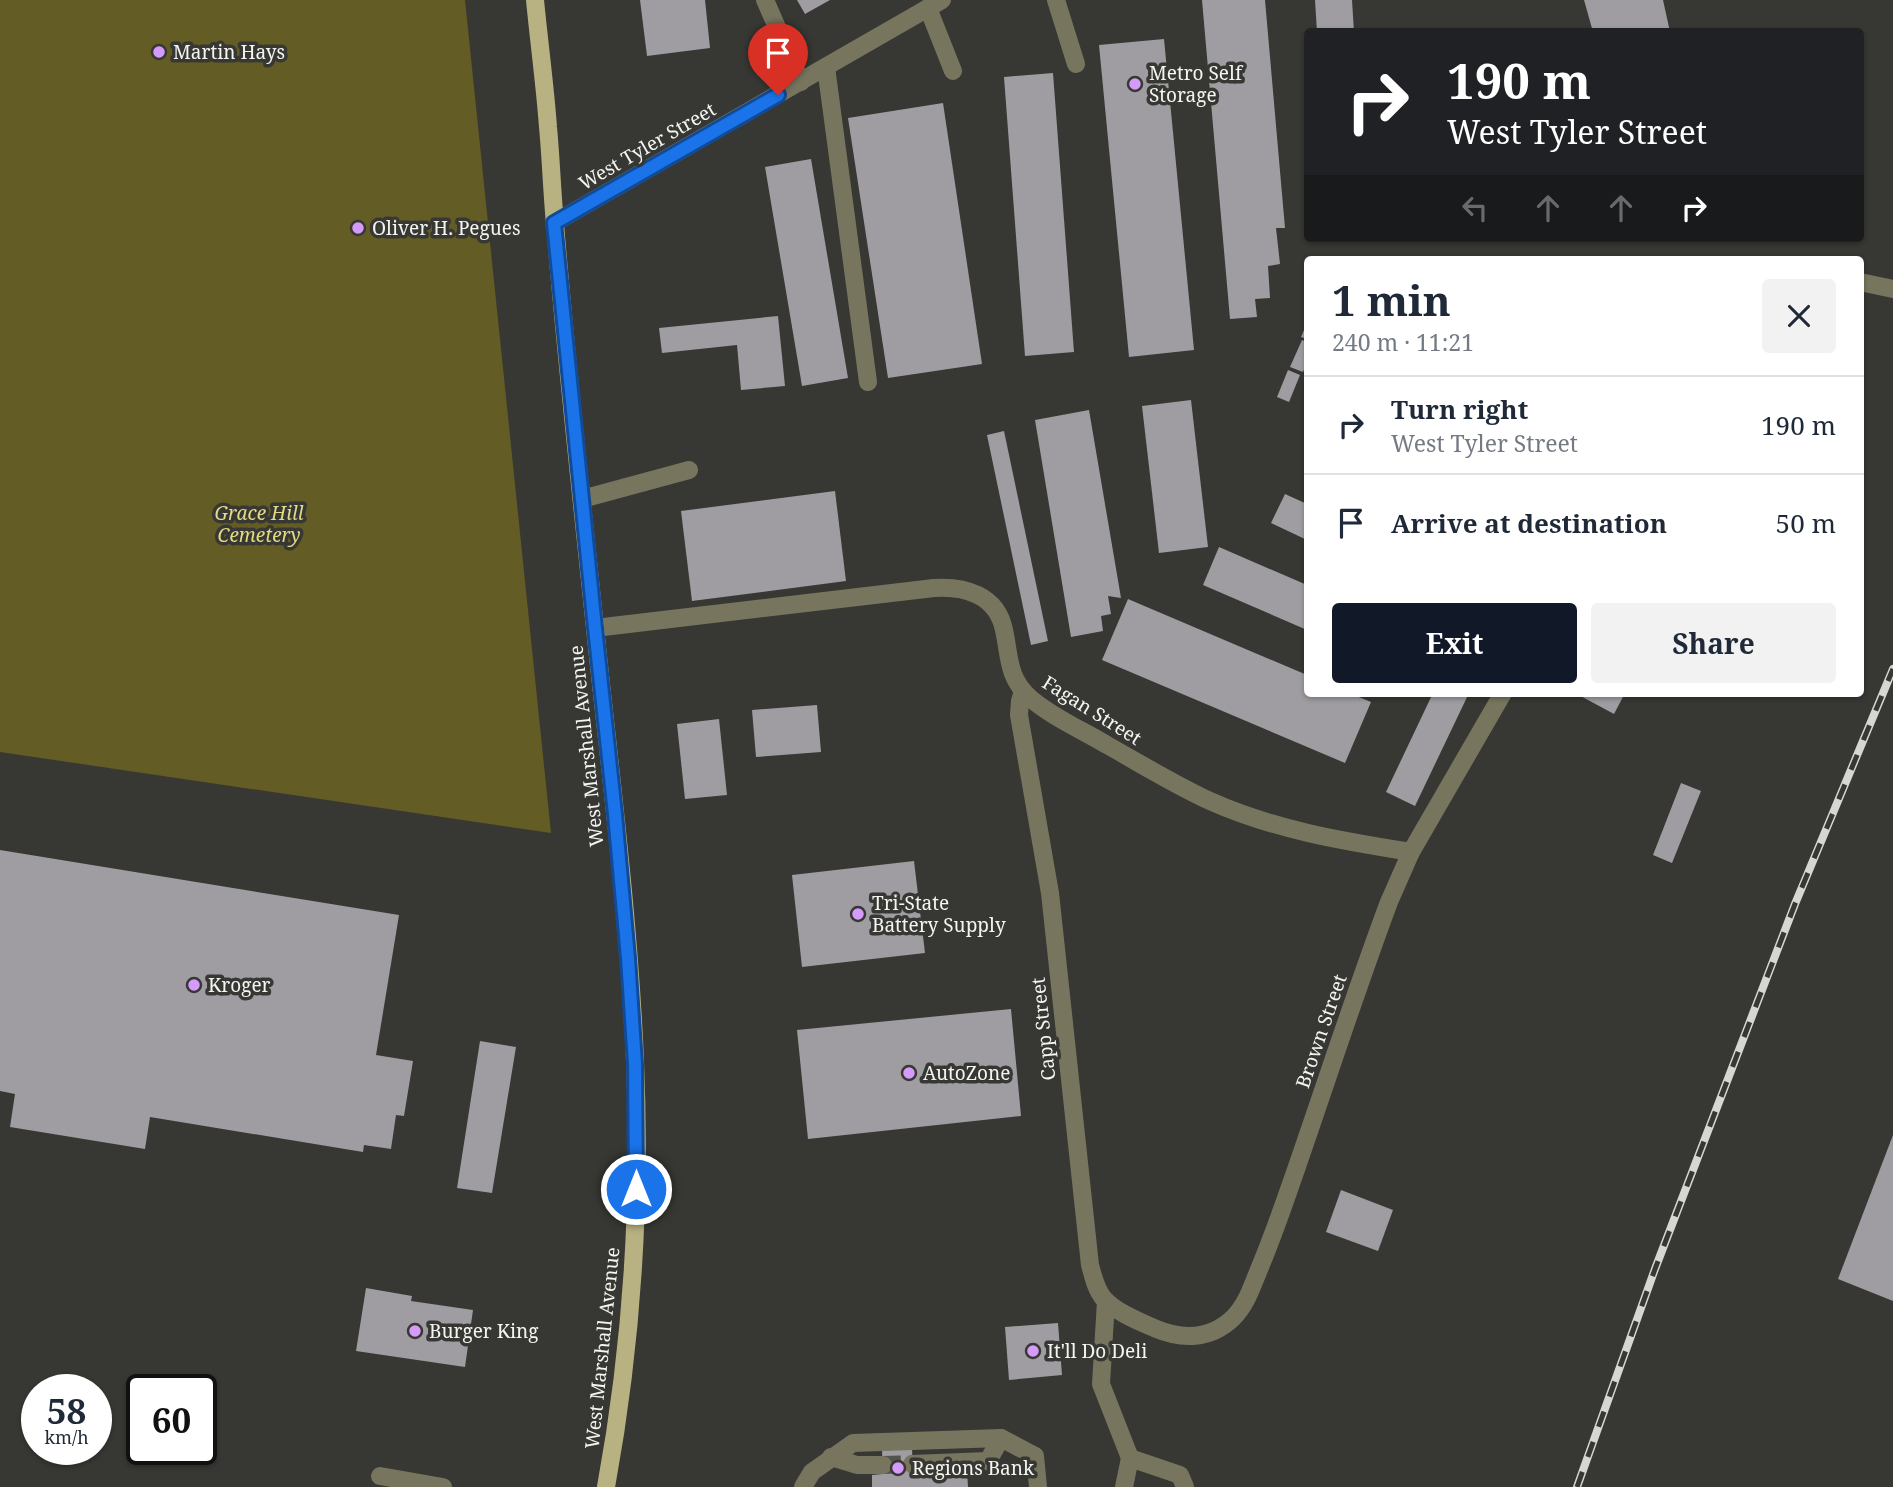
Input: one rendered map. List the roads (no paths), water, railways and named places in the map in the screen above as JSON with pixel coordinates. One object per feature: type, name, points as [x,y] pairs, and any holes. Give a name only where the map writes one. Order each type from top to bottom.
[{"type":"main road","name":"West Marshall Avenue","points":[[535,0],[554,223],[616,820],[633,1015],[636,1202],[631,1303],[616,1434],[606,1487]]},
{"type":"street","points":[[765,0],[801,82]]},
{"type":"street","points":[[1056,0],[1076,64]]},
{"type":"street","name":"West Tyler Street","points":[[554,223],[935,4]]},
{"type":"street","points":[[935,4],[953,71]]},
{"type":"street","points":[[826,67],[868,382]]},
{"type":"street","points":[[1864,283],[1893,289]]},
{"type":"street","points":[[582,499],[689,470]]},
{"type":"street","name":"Fagan Street","points":[[595,628],[934,588],[963,589],[983,598],[998,613],[1004,627],[1013,677],[1023,691],[1048,711],[1217,804],[1315,836],[1411,852]]},
{"type":"street","name":"Capp Street","points":[[1023,691],[1019,715],[1050,893],[1090,1265],[1095,1282],[1106,1301]]},
{"type":"street","name":"Brown Street","points":[[1106,1301],[1137,1321],[1185,1337],[1216,1331],[1233,1318],[1246,1302],[1272,1240],[1389,902],[1411,852],[1501,697]]},
{"type":"street","points":[[1106,1301],[1101,1384],[1130,1458],[1124,1487]]},
{"type":"street","points":[[912,1464],[989,1461],[1001,1438]]},
{"type":"street","points":[[803,1487],[812,1472],[853,1443],[1001,1438],[1035,1456],[1038,1487]]},
{"type":"street","points":[[831,1457],[857,1465],[883,1465]]},
{"type":"street","points":[[1130,1458],[1180,1475],[1185,1487]]},
{"type":"street","points":[[380,1476],[443,1487]]},
{"type":"tunnel","points":[[883,1465],[912,1464]]},
{"type":"railway","points":[[1577,1487],[1655,1269],[1795,904],[1893,669]]},
{"type":"place","name":"Martin Hays","points":[[159,52]]},
{"type":"place","name":"Metro Self Storage","points":[[1135,84]]},
{"type":"place","name":"Oliver H. Pegues","points":[[358,228]]},
{"type":"place","name":"Tri-State Battery Supply","points":[[858,914]]},
{"type":"place","name":"Kroger","points":[[194,985]]},
{"type":"place","name":"AutoZone","points":[[909,1073]]},
{"type":"place","name":"Burger King","points":[[415,1331]]},
{"type":"place","name":"It'll Do Deli","points":[[1033,1351]]},
{"type":"place","name":"Regions Bank","points":[[898,1468]]},
{"type":"park label","name":"Grace Hill Cemetery","points":[[259,524]]}]
